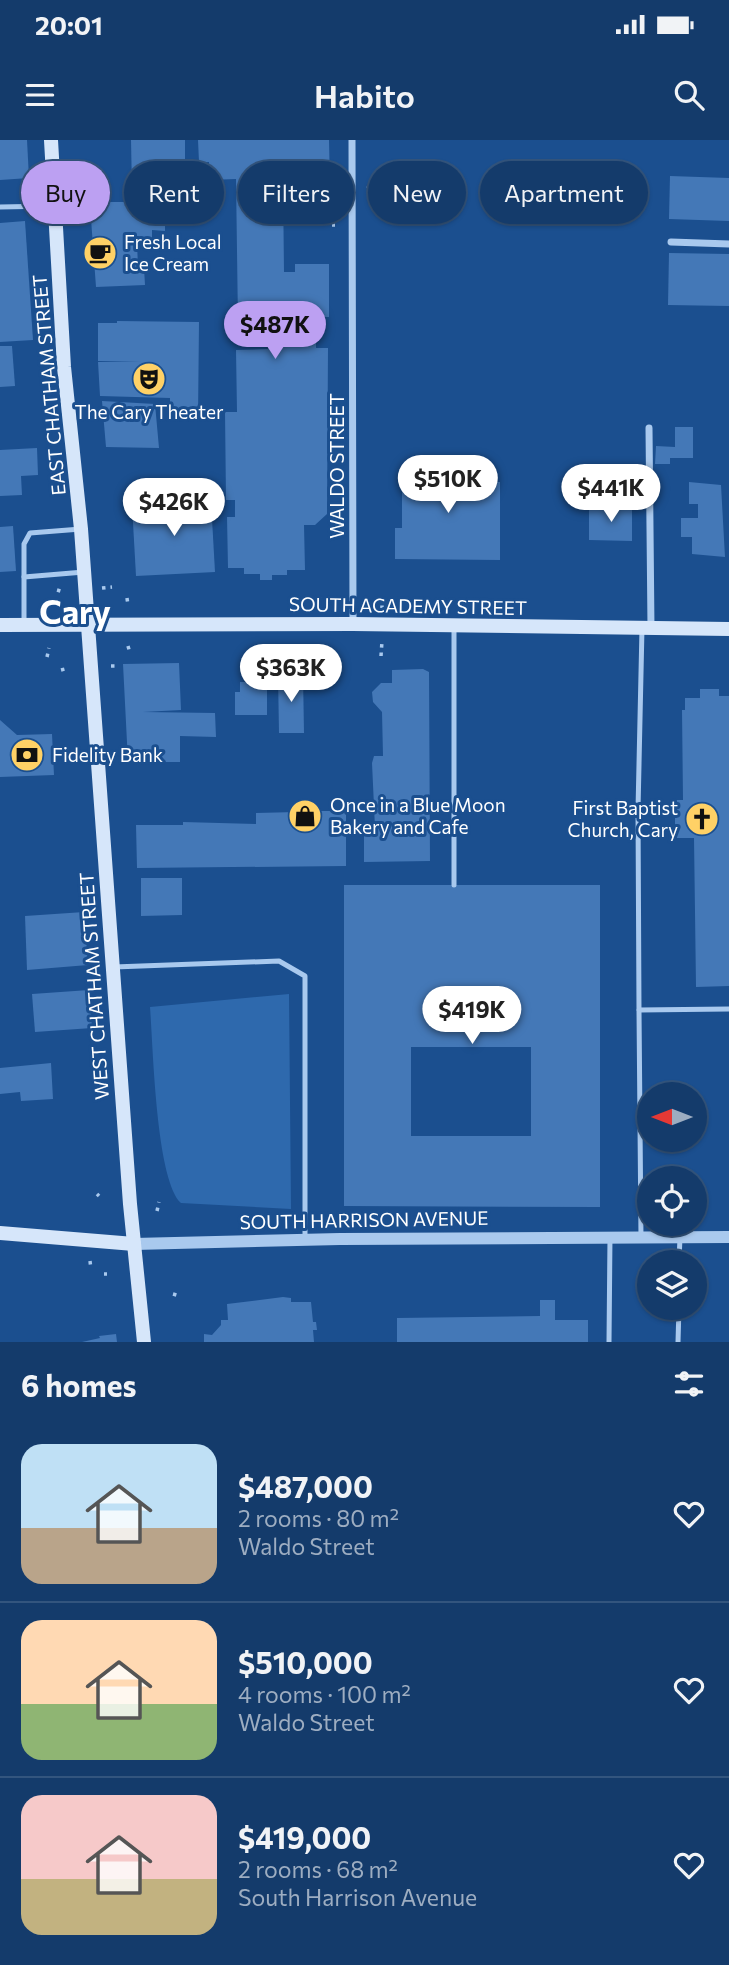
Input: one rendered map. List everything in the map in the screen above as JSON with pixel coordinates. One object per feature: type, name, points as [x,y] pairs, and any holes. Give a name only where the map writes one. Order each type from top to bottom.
[{"type":"main road","name":"EAST CHATHAM STREET","points":[[51,140],[52,161]]},
{"type":"main road","name":"EAST CHATHAM STREET","points":[[56,224],[64,367],[81,528],[87,626]]},
{"type":"main road","name":"SOUTH ACADEMY STREET","points":[[0,625],[353,624],[729,629]]},
{"type":"main road","name":"WEST CHATHAM STREET","points":[[87,626],[112,968],[144,1342]]},
{"type":"main road","name":"SOUTH HARRISON AVENUE","points":[[0,1233],[134,1244]]},
{"type":"street","name":"WALDO STREET","points":[[352,140],[353,624]]},
{"type":"street","points":[[671,242],[729,244]]},
{"type":"street","points":[[647,628],[649,428]]},
{"type":"street","name":"SOUTH HARRISON AVENUE","points":[[134,1244],[729,1237]]},
{"type":"lane","points":[[0,207],[21,206]]},
{"type":"lane","points":[[24,625],[24,544],[30,533],[81,528]]},
{"type":"lane","points":[[24,577],[84,572]]},
{"type":"lane","points":[[454,626],[454,885]]},
{"type":"lane","points":[[641,1237],[638,810],[647,628]]},
{"type":"lane","points":[[112,968],[279,961],[305,976],[305,1240]]},
{"type":"lane","points":[[639,1010],[729,1009]]},
{"type":"lane","points":[[609,1342],[610,1237]]},
{"type":"lane","points":[[680,1237],[680,1250]]},
{"type":"lane","points":[[678,1342],[679,1320]]},
{"type":"path","points":[[100,588],[112,587]]},
{"type":"path","points":[[57,590],[64,592]]},
{"type":"path","points":[[320,597],[320,605]]},
{"type":"path","points":[[127,598],[128,605]]},
{"type":"path","points":[[381,656],[382,641]]},
{"type":"path","points":[[321,645],[316,658],[325,658]]},
{"type":"path","points":[[128,646],[130,653]]},
{"type":"path","points":[[47,657],[49,648]]},
{"type":"path","points":[[61,670],[69,668]]},
{"type":"path","points":[[157,1211],[159,1202]]},
{"type":"path","points":[[90,1261],[91,1269]]},
{"type":"path","points":[[173,1293],[180,1296]]},
{"type":"shaded area","points":[[289,994],[291,1209],[181,1203],[173,1190],[161,1141],[150,1007]]},
{"type":"building","points":[[0,140],[27,140],[28,161],[21,161],[21,179],[0,180]]},
{"type":"building","points":[[131,140],[185,140],[185,161],[131,161]]},
{"type":"building","points":[[198,140],[329,140],[329,161],[238,161],[238,224],[283,224],[284,272],[295,272],[295,264],[329,264],[329,317],[316,317],[316,348],[328,348],[327,514],[315,525],[304,525],[305,570],[287,570],[287,575],[272,575],[272,580],[260,580],[260,574],[244,574],[244,568],[228,568],[227,517],[235,517],[235,500],[226,500],[225,412],[237,412],[236,350],[268,349],[268,323],[238,323],[236,179],[224,179],[224,161],[199,161]]},
{"type":"building","points":[[670,176],[729,178],[729,221],[669,219]]},
{"type":"building","points":[[110,202],[124,202],[124,224],[165,224],[165,231],[152,230],[152,243],[137,242],[138,267],[144,268],[145,285],[96,287],[91,224],[110,224]]},
{"type":"building","points":[[21,221],[21,224],[25,224],[33,340],[0,342],[0,223]]},
{"type":"building","points":[[669,253],[729,254],[729,306],[668,305]]},
{"type":"building","points":[[199,322],[198,418],[170,418],[170,398],[100,396],[98,362],[141,362],[98,361],[98,323]]},
{"type":"building","points":[[0,346],[12,346],[15,386],[0,387]]},
{"type":"building","points":[[102,401],[155,404],[159,448],[106,447]]},
{"type":"building","points":[[675,427],[693,427],[693,458],[670,458],[670,464],[655,464],[656,446],[675,447]]},
{"type":"building","points":[[37,448],[38,475],[21,476],[22,495],[0,496],[0,450]]},
{"type":"building","points":[[437,462],[471,462],[471,482],[500,482],[500,560],[395,559],[395,528],[402,528],[402,467],[437,467]]},
{"type":"building","points":[[689,482],[721,485],[725,557],[692,554],[692,537],[681,537],[681,518],[698,518],[698,504],[689,504]]},
{"type":"building","points":[[211,501],[215,572],[136,576],[132,505]]},
{"type":"building","points":[[589,507],[632,507],[632,541],[589,540]]},
{"type":"building","points":[[13,526],[16,571],[0,572],[0,527]]},
{"type":"building","points":[[179,663],[181,710],[143,712],[215,713],[216,737],[180,736],[180,762],[128,762],[123,664]]},
{"type":"building","points":[[423,669],[429,672],[430,861],[364,862],[364,828],[375,828],[372,763],[374,756],[383,756],[382,712],[373,702],[372,692],[381,683],[392,683],[392,670]]},
{"type":"building","points":[[303,674],[304,733],[279,733],[278,675]]},
{"type":"building","points":[[240,682],[267,682],[267,715],[235,715],[235,692],[240,692]]},
{"type":"building","name":"First Baptist Church, Cary","points":[[700,689],[719,689],[719,696],[729,696],[729,986],[696,987],[694,838],[675,838],[675,800],[683,800],[682,710],[685,710],[685,698],[700,698]]},
{"type":"building","name":"Fidelity Bank","points":[[0,720],[17,735],[52,734],[54,775],[0,777]]},
{"type":"building","points":[[318,811],[346,811],[346,866],[137,868],[136,825],[183,825],[183,822],[256,824],[256,813],[296,812],[296,818],[319,818]]},
{"type":"building","points":[[141,878],[182,878],[182,915],[141,916]]},
{"type":"building","points":[[344,885],[600,885],[600,1207],[344,1206]],"holes":[[[411,1047],[531,1047],[531,1136],[411,1136]]]},
{"type":"building","points":[[84,912],[88,965],[27,970],[25,916]]},
{"type":"building","points":[[89,990],[92,1028],[35,1032],[32,994]]},
{"type":"building","points":[[51,1063],[53,1099],[21,1101],[20,1092],[0,1094],[0,1068]]},
{"type":"building","points":[[291,1298],[291,1302],[311,1302],[313,1322],[316,1322],[317,1330],[313,1330],[314,1342],[204,1342],[204,1334],[212,1335],[221,1325],[221,1320],[228,1320],[227,1304]]},
{"type":"building","points":[[540,1300],[555,1300],[555,1320],[588,1320],[588,1342],[397,1342],[397,1318],[540,1316]]},
{"type":"building","points":[[116,1334],[117,1342],[82,1342],[100,1338],[99,1336]]},
{"type":"place","name":"Fresh Local Ice Cream","points":[[100,253]]},
{"type":"place","name":"The Cary Theater","points":[[149,379]]},
{"type":"place","name":"Fidelity Bank","points":[[27,755]]},
{"type":"place","name":"Once in a Blue Moon Bakery and Cafe","points":[[305,816]]},
{"type":"place","name":"First Baptist Church, Cary","points":[[702,819]]},
{"type":"district","name":"Cary","points":[[75,612]]}]
